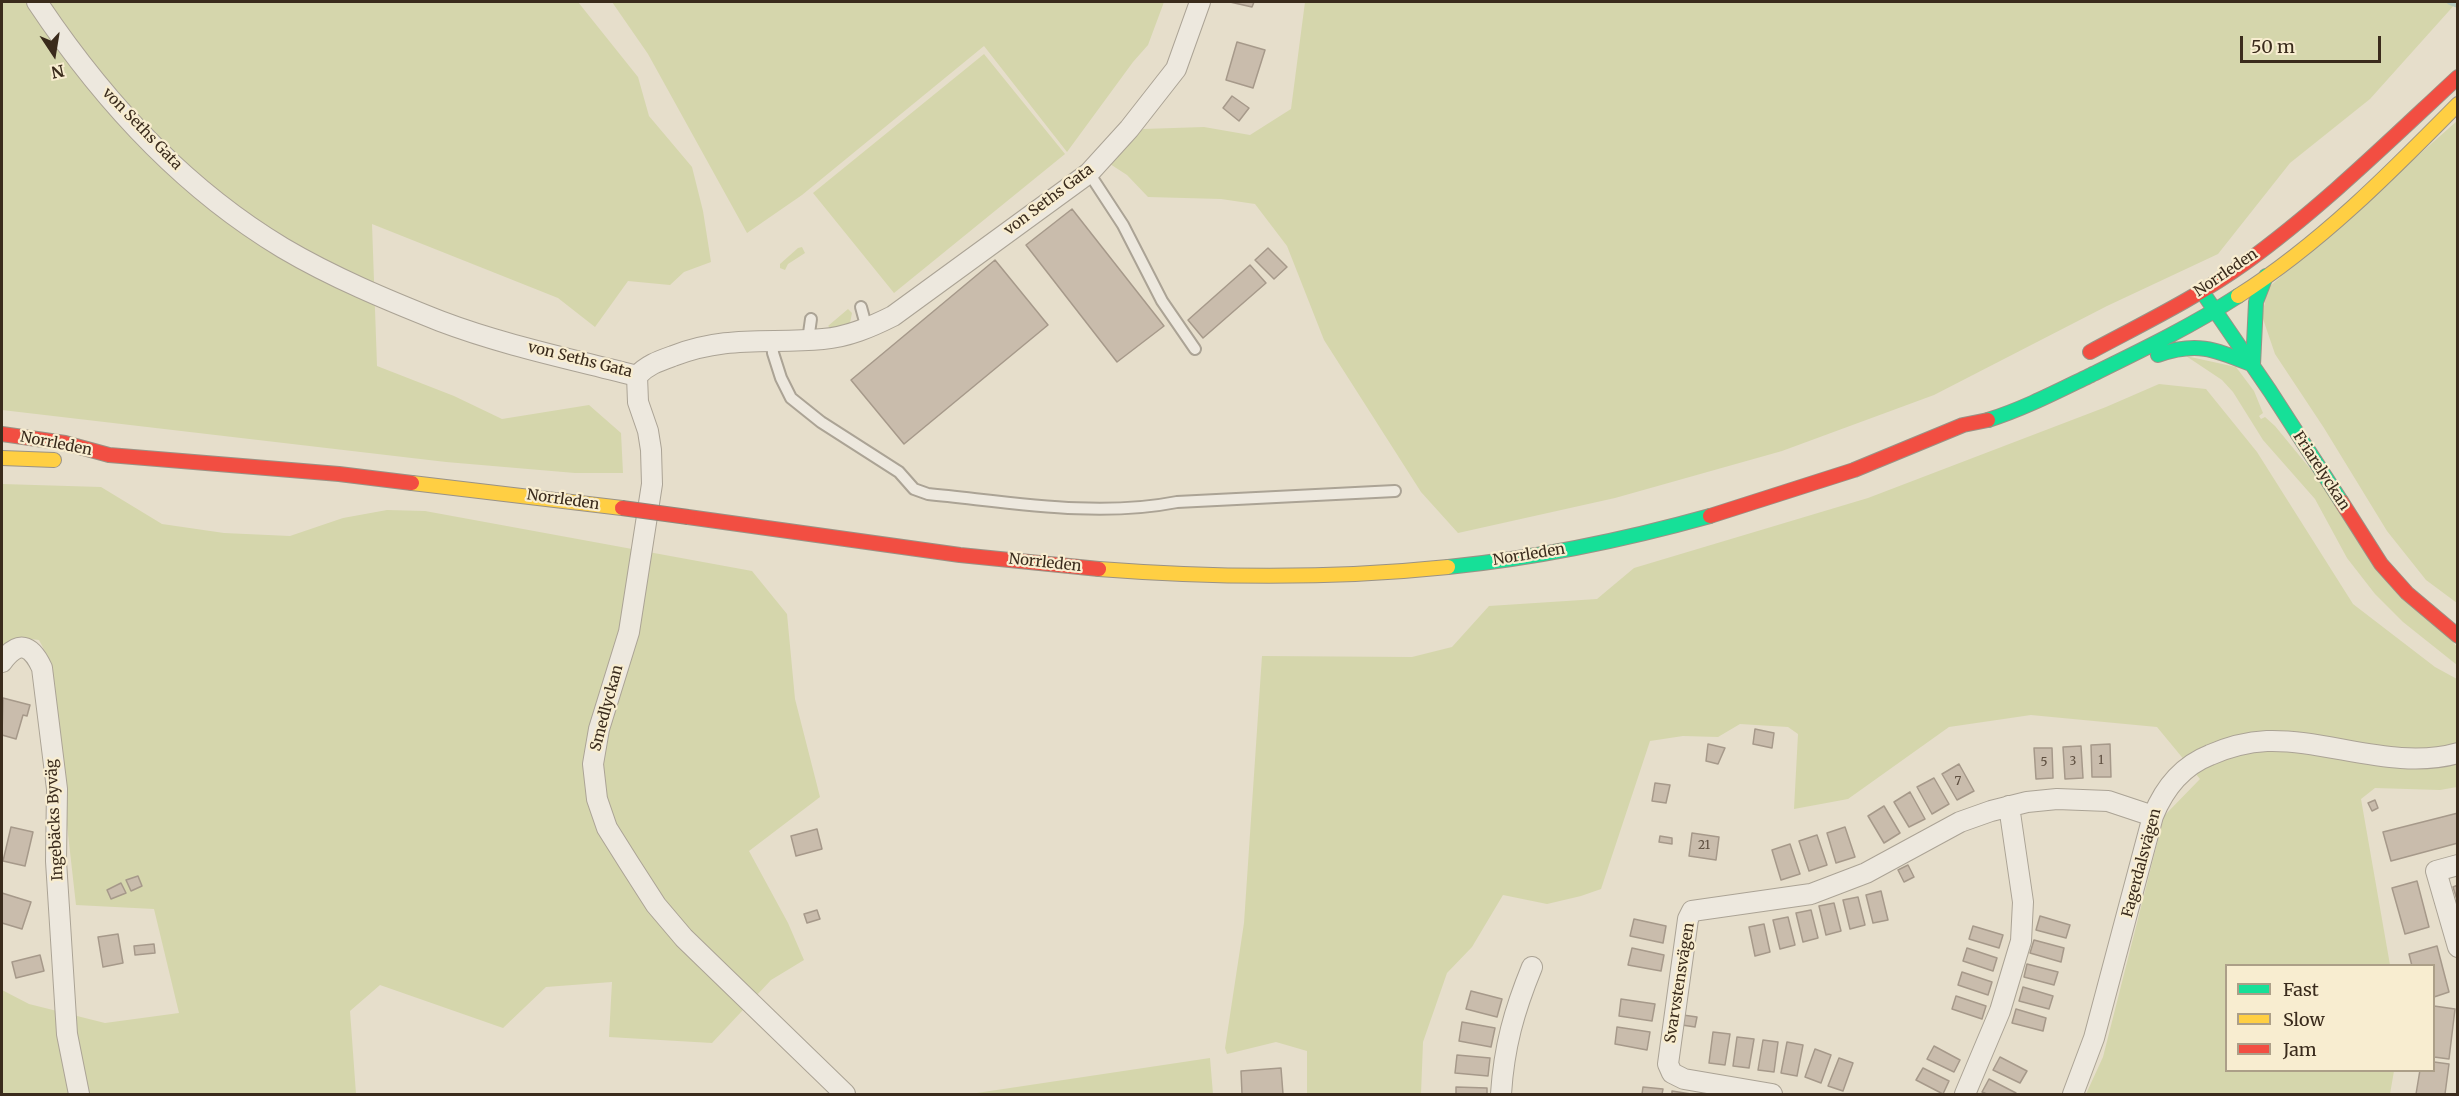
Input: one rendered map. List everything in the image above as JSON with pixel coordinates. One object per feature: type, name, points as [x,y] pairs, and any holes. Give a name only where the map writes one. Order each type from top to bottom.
[{"type":"main road","name":"Norrleden","points":[[2078,358],[2202,291],[2245,263],[2337,189],[2457,77]]},
{"type":"main road","name":"Norrleden","points":[[2,434],[65,443],[109,455],[339,474],[622,508],[882,544],[1120,571],[1210,576],[1374,573],[1505,560],[1596,544],[1712,516],[1840,475],[1964,424],[1988,420],[2101,370],[2215,312],[2316,239],[2368,192],[2457,104]]},
{"type":"main road","points":[[2101,370],[2127,367],[2185,346],[2205,346],[2253,365],[2256,302],[2266,276]]},
{"type":"main road","name":"Friarelyckan","points":[[2202,291],[2253,365],[2381,564],[2408,593],[2457,636]]},
{"type":"main road","name":"Norrleden","points":[[1964,424],[1976,411],[1995,403]]},
{"type":"main road","name":"Norrleden","points":[[2,458],[58,461],[109,455]]},
{"type":"street","name":"von Seths Gata","points":[[37,2],[79,60],[155,147],[209,195],[282,247],[335,276],[441,321],[518,345],[637,376],[650,365],[708,344],[747,340],[826,339],[867,329],[893,316],[1089,173],[1129,129],[1176,69],[1200,2]]},
{"type":"street","name":"Smedlyckan","points":[[637,376],[638,402],[648,431],[651,450],[652,484],[629,632],[599,729],[593,764],[597,799],[607,828],[656,905],[684,938],[845,1095]]},
{"type":"street","name":"Ingebäcks Byväg","points":[[2,662],[14,648],[21,647],[28,649],[36,656],[42,668],[57,789],[56,861],[67,1034],[80,1095]]},
{"type":"street","name":"Fagerdalsvägen","points":[[2073,1095],[2094,1038],[2153,816],[2157,804],[2177,776],[2200,759],[2245,744],[2269,741],[2417,759],[2457,753]]},
{"type":"street","name":"Svarvstensvägen","points":[[1772,1095],[1684,1079],[1672,1074],[1668,1064],[1675,1003],[1688,919],[1692,911],[1810,894],[1866,873],[1960,822],[2008,806],[2057,799],[2108,801],[2153,816]]},
{"type":"street","points":[[1965,1095],[1996,1020],[2021,941],[2023,902],[2008,806]]},
{"type":"street","points":[[2457,865],[2436,871],[2457,947]]},
{"type":"street","points":[[1501,1095],[1506,1042],[1516,1006],[1532,967]]},
{"type":"lane","points":[[1089,173],[1123,225],[1162,301],[1196,349]]},
{"type":"lane","points":[[861,307],[867,329]]},
{"type":"lane","points":[[808,340],[811,319]]},
{"type":"lane","points":[[772,340],[773,353],[781,378],[791,398],[821,422],[899,472],[914,489],[928,494],[1076,508],[1126,509],[1148,508],[1177,502],[1395,491]]},
{"type":"green space","points":[[2,2],[578,2],[638,77],[649,116],[692,167],[703,211],[711,262],[684,272],[670,285],[628,281],[595,327],[558,298],[372,224],[377,366],[454,396],[502,419],[589,405],[621,433],[623,473],[575,473],[446,462],[2,410]]},
{"type":"green space","points":[[612,2],[1164,2],[1148,45],[1067,152],[984,46],[802,195],[747,233],[648,54]]},
{"type":"green space","points":[[1305,2],[2457,2],[2370,99],[2290,163],[2218,254],[2107,306],[1934,395],[1782,451],[1615,498],[1458,533],[1421,492],[1324,340],[1287,246],[1255,204],[1221,199],[1148,197],[1127,175],[1110,164],[1143,129],[1204,127],[1250,135],[1291,109]]},
{"type":"green space","points":[[984,54],[1065,154],[894,293],[813,193]]},
{"type":"green space","points":[[2457,121],[2457,603],[2426,580],[2387,531],[2324,428],[2275,354],[2262,316],[2268,288]]},
{"type":"green space","points":[[802,247],[805,253],[788,264],[785,270],[780,268],[780,264]]},
{"type":"green space","points":[[848,309],[852,313],[850,323],[832,329],[828,326]]},
{"type":"green space","points":[[2186,356],[2236,367],[2254,391],[2263,413],[2259,416],[2261,419],[2265,417],[2275,426],[2457,647],[2457,665],[2403,622],[2375,594],[2347,558],[2315,499],[2263,440],[2233,392],[2222,380]]},
{"type":"green space","points":[[2159,384],[2206,389],[2257,452],[2353,604],[2435,667],[2457,679],[2457,787],[2440,790],[2375,788],[2361,799],[2390,964],[2225,964],[2225,1072],[2394,1072],[2390,1094],[2086,1094],[2103,1057],[2164,816],[2200,779],[2157,727],[2031,715],[1949,727],[1848,799],[1794,809],[1798,734],[1788,727],[1740,724],[1718,737],[1683,736],[1650,741],[1601,889],[1547,904],[1503,895],[1472,947],[1447,973],[1423,1042],[1421,1094],[1307,1094],[1307,1051],[1276,1042],[1227,1054],[1225,1048],[1244,923],[1262,656],[1412,657],[1452,647],[1489,606],[1597,599],[1634,568],[1868,498],[2106,407]]},
{"type":"green space","points":[[2,484],[101,487],[162,524],[224,533],[290,536],[343,518],[387,510],[425,511],[752,571],[787,614],[795,699],[820,797],[749,851],[788,923],[804,960],[771,980],[712,1043],[609,1037],[612,982],[546,987],[503,1028],[380,985],[350,1011],[356,1094],[2,1094],[2,990],[29,1004],[105,1023],[179,1013],[154,909],[76,905],[48,657],[39,640],[19,640],[10,642],[2,648]]},
{"type":"green space","points":[[1210,1058],[1213,1094],[970,1094]]},
{"type":"building","points":[[1230,2],[1254,2],[1252,7]]},
{"type":"building","points":[[1237,42],[1265,50],[1253,88],[1226,80]]},
{"type":"building","points":[[1232,96],[1249,108],[1239,121],[1223,108]]},
{"type":"building","points":[[1072,209],[1164,326],[1117,362],[1026,245]]},
{"type":"building","points":[[1268,248],[1287,267],[1274,279],[1255,260]]},
{"type":"building","points":[[995,260],[1048,325],[904,444],[851,380]]},
{"type":"building","points":[[1250,265],[1266,283],[1203,338],[1188,320]]},
{"type":"building","points":[[3,698],[30,705],[27,716],[23,715],[16,739],[2,735]]},
{"type":"building","points":[[1755,729],[1774,733],[1772,748],[1753,744]]},
{"type":"building","points":[[1708,744],[1725,748],[1718,764],[1706,761]]},
{"type":"building","points":[[2110,744],[2111,777],[2092,777],[2091,745]]},
{"type":"building","points":[[2081,746],[2083,778],[2065,779],[2063,747]]},
{"type":"building","points":[[2034,748],[2052,748],[2053,778],[2036,779]]},
{"type":"building","points":[[1959,764],[1974,791],[1957,800],[1942,774]]},
{"type":"building","points":[[1934,778],[1949,804],[1932,814],[1917,787]]},
{"type":"building","points":[[1655,783],[1670,785],[1666,803],[1652,801]]},
{"type":"building","points":[[1910,792],[1925,819],[1909,827],[1894,802]]},
{"type":"building","points":[[2375,800],[2378,808],[2372,811],[2368,803]]},
{"type":"building","points":[[1884,806],[1900,833],[1884,843],[1868,816]]},
{"type":"building","points":[[2458,813],[2458,843],[2391,861],[2383,832]]},
{"type":"building","points":[[11,827],[33,832],[25,866],[3,861]]},
{"type":"building","points":[[1845,827],[1855,857],[1836,863],[1827,833]]},
{"type":"building","points":[[817,829],[822,849],[796,856],[791,836]]},
{"type":"building","points":[[1692,833],[1719,837],[1716,860],[1689,856]]},
{"type":"building","points":[[1817,835],[1827,865],[1809,871],[1799,841]]},
{"type":"building","points":[[1660,836],[1672,838],[1672,844],[1659,842]]},
{"type":"building","points":[[1790,844],[1800,874],[1781,880],[1772,850]]},
{"type":"building","points":[[1908,865],[1914,877],[1904,882],[1898,870]]},
{"type":"building","points":[[138,876],[142,886],[131,891],[126,880]]},
{"type":"building","points":[[2417,881],[2429,927],[2405,934],[2392,888]]},
{"type":"building","points":[[121,883],[126,893],[111,899],[107,890]]},
{"type":"building","points":[[2458,885],[2458,903],[2453,887]]},
{"type":"building","points":[[1881,891],[1888,920],[1873,923],[1866,895]]},
{"type":"building","points":[[2,893],[31,902],[22,929],[2,923]]},
{"type":"building","points":[[1858,897],[1865,925],[1850,929],[1843,900]]},
{"type":"building","points":[[1834,903],[1841,931],[1826,935],[1819,906]]},
{"type":"building","points":[[817,910],[820,919],[807,923],[804,914]]},
{"type":"building","points":[[1811,910],[1818,938],[1803,942],[1796,913]]},
{"type":"building","points":[[2040,916],[2070,925],[2066,938],[2036,930]]},
{"type":"building","points":[[1788,917],[1795,945],[1780,949],[1773,920]]},
{"type":"building","points":[[1634,919],[1666,926],[1663,943],[1630,936]]},
{"type":"building","points":[[1764,924],[1770,952],[1755,956],[1749,927]]},
{"type":"building","points":[[1973,926],[2003,935],[1999,948],[1969,939]]},
{"type":"building","points":[[118,934],[123,963],[103,967],[98,937]]},
{"type":"building","points":[[2034,940],[2064,948],[2061,962],[2030,953]]},
{"type":"building","points":[[154,944],[155,953],[135,955],[134,946]]},
{"type":"building","points":[[2437,946],[2449,992],[2435,997],[2435,964],[2412,964],[2409,954]]},
{"type":"building","points":[[1632,948],[1664,955],[1661,971],[1628,965]]},
{"type":"building","points":[[1967,948],[1997,958],[1993,971],[1963,961]]},
{"type":"building","points":[[40,955],[44,971],[16,978],[12,962]]},
{"type":"building","points":[[2027,964],[2058,972],[2054,985],[2024,977]]},
{"type":"building","points":[[1962,972],[1992,982],[1988,995],[1958,985]]},
{"type":"building","points":[[2023,987],[2053,996],[2049,1009],[2019,1001]]},
{"type":"building","points":[[1471,991],[1502,999],[1497,1017],[1466,1009]]},
{"type":"building","points":[[1956,996],[1986,1006],[1982,1019],[1952,1009]]},
{"type":"building","points":[[1621,999],[1655,1004],[1652,1021],[1619,1016]]},
{"type":"building","points":[[2435,1006],[2455,1009],[2449,1059],[2435,1057]]},
{"type":"building","points":[[2016,1009],[2046,1018],[2043,1031],[2012,1023]]},
{"type":"building","points":[[1683,1015],[1697,1017],[1695,1027],[1682,1025]]},
{"type":"building","points":[[1462,1022],[1495,1028],[1491,1047],[1459,1041]]},
{"type":"building","points":[[1617,1027],[1650,1032],[1647,1050],[1615,1044]]},
{"type":"building","points":[[1713,1032],[1730,1034],[1725,1065],[1709,1063]]},
{"type":"building","points":[[1737,1037],[1754,1039],[1749,1068],[1733,1066]]},
{"type":"building","points":[[1763,1040],[1778,1042],[1774,1072],[1758,1070]]},
{"type":"building","points":[[1787,1042],[1803,1045],[1797,1076],[1781,1073]]},
{"type":"building","points":[[1934,1046],[1960,1060],[1954,1072],[1927,1059]]},
{"type":"building","points":[[1815,1049],[1831,1055],[1821,1083],[1805,1077]]},
{"type":"building","points":[[1457,1055],[1490,1058],[1488,1076],[1455,1073]]},
{"type":"building","points":[[2000,1057],[2027,1071],[2020,1083],[1993,1070]]},
{"type":"building","points":[[1839,1058],[1853,1063],[1843,1091],[1828,1086]]},
{"type":"building","points":[[2435,1062],[2449,1064],[2445,1094],[2416,1094],[2420,1072],[2435,1072]]},
{"type":"building","points":[[1281,1068],[1283,1094],[1242,1094],[1241,1071]]},
{"type":"building","points":[[1923,1068],[1949,1081],[1943,1094],[1916,1080]]},
{"type":"building","points":[[1989,1079],[2016,1093],[1987,1094],[1982,1092]]},
{"type":"building","points":[[1456,1087],[1487,1088],[1487,1094],[1456,1094]]},
{"type":"building","points":[[1643,1087],[1663,1089],[1662,1094],[1642,1094]]},
{"type":"building","points":[[1672,1091],[1691,1094],[1672,1094]]},
{"type":"waterway","points":[[2450,2],[2458,5]]},
{"type":"traffic: fast","points":[[2158,355],[2185,349],[2207,349],[2253,365],[2256,302],[2266,276]]},
{"type":"traffic: fast","points":[[2203,293],[2341,501]]},
{"type":"traffic: fast","points":[[1988,420],[2039,400],[2127,357],[2238,296]]},
{"type":"traffic: fast","points":[[1448,567],[1514,559],[1580,547],[1710,516]]},
{"type":"traffic: slow","points":[[2238,296],[2326,231],[2458,104]]},
{"type":"traffic: slow","points":[[2,458],[54,460]]},
{"type":"traffic: slow","points":[[412,483],[622,508]]},
{"type":"traffic: slow","points":[[1099,569],[1273,576],[1361,574],[1448,567]]},
{"type":"traffic: jam","points":[[2090,352],[2188,299],[2245,263],[2328,197],[2458,77]]},
{"type":"traffic: jam","points":[[1710,516],[1854,470],[1963,425],[1988,420]]},
{"type":"traffic: jam","points":[[2,434],[65,443],[109,455],[339,474],[412,483]]},
{"type":"traffic: jam","points":[[2341,501],[2381,564],[2407,593],[2458,636]]},
{"type":"traffic: jam","points":[[622,508],[688,517]]},
{"type":"traffic: jam","points":[[688,517],[960,555],[1099,569]]}]
